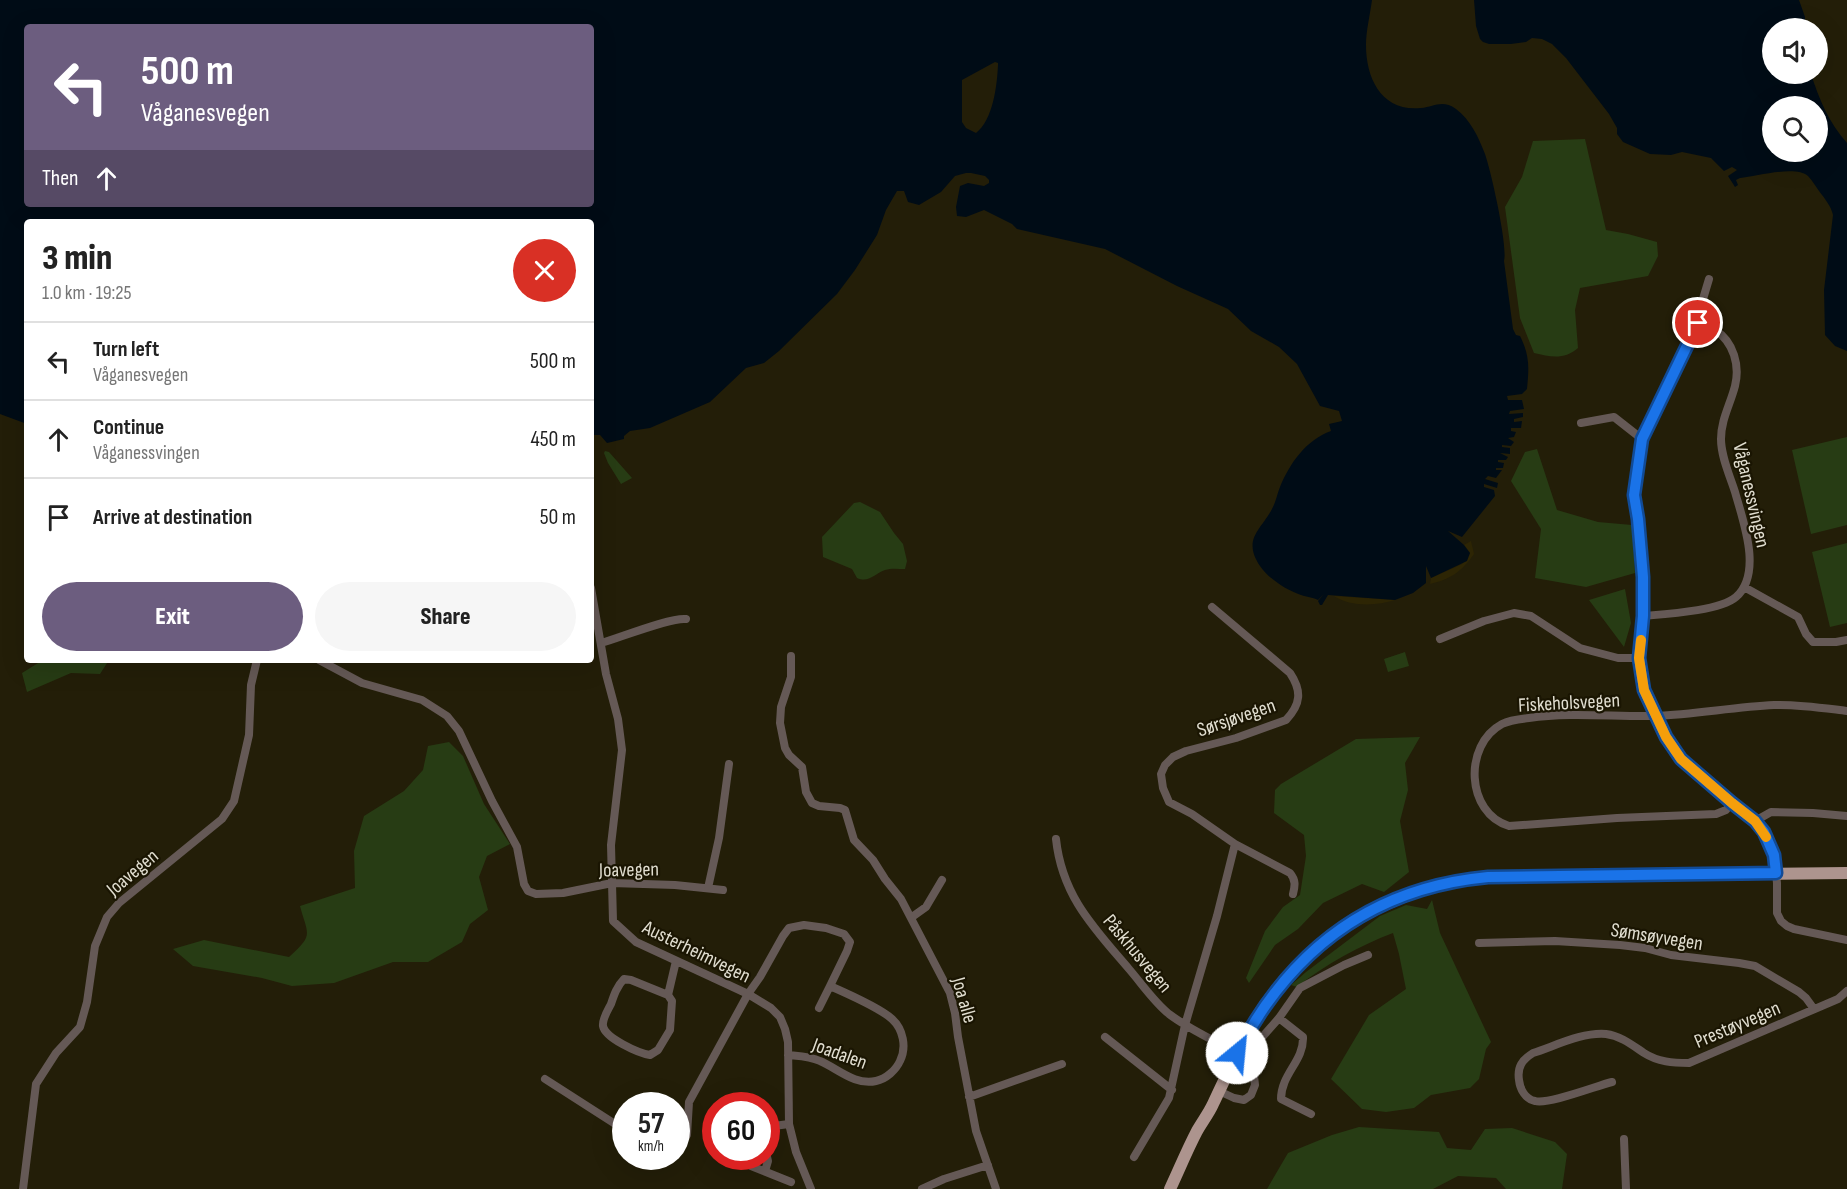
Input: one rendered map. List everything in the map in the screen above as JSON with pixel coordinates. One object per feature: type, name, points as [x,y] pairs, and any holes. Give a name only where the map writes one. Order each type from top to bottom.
[{"type":"main road","points":[[1198,1131],[1204,1112],[1234,1051],[1260,1011],[1291,971],[1331,935],[1359,917],[1410,893],[1474,878],[1515,876],[1847,873]]},
{"type":"main road","points":[[1170,1189],[1219,1092],[1234,1051]]},
{"type":"street","points":[[1709,279],[1698,323],[1642,439],[1634,495],[1643,577],[1643,616],[1639,658],[1644,690],[1666,737],[1681,759],[1755,821],[1770,843],[1776,873],[1777,913],[1781,921],[1794,929],[1847,940]]},
{"type":"street","name":"Våganessvingen","points":[[1698,323],[1715,329],[1728,341],[1734,354],[1735,385],[1722,424],[1721,442],[1746,532],[1750,564],[1744,587]]},
{"type":"street","points":[[1581,423],[1614,417],[1642,439]]},
{"type":"street","points":[[1643,616],[1695,610],[1725,603],[1736,597],[1744,587],[1798,618],[1806,634],[1814,642],[1847,640]]},
{"type":"street","name":"Austerheimvegen","points":[[594,604],[606,674],[618,719],[622,750],[611,844],[614,921],[636,942],[747,994],[771,1008],[780,1017],[785,1029],[788,1055],[789,1124],[796,1152],[811,1189]]},
{"type":"street","name":"Sørsjøvegen","points":[[1212,607],[1290,673],[1296,682],[1299,699],[1286,720],[1236,738],[1173,756],[1161,774],[1163,788],[1169,802],[1192,814],[1235,844],[1290,873],[1294,877],[1293,894]]},
{"type":"street","points":[[1440,639],[1484,621],[1514,612],[1531,616],[1580,648],[1618,658],[1639,658]]},
{"type":"street","points":[[601,643],[676,619],[686,619]]},
{"type":"street","name":"Joa alle","points":[[791,656],[791,677],[781,707],[780,723],[785,748],[802,767],[808,799],[819,806],[846,810],[854,840],[873,860],[902,899],[950,993],[976,1131],[996,1189]]},
{"type":"street","name":"Joavegen","points":[[23,1189],[36,1084],[56,1053],[80,1028],[87,1002],[94,946],[107,917],[119,903],[222,819],[234,801],[249,735],[251,685],[256,663]]},
{"type":"street","name":"Joavegen","points":[[324,663],[362,683],[422,700],[447,716],[459,731],[517,848],[524,884],[528,891],[536,894],[563,893],[612,883],[723,890]]},
{"type":"street","name":"Fiskeholsvegen","points":[[1732,803],[1726,810],[1716,814],[1509,826],[1499,823],[1480,803],[1474,773],[1484,743],[1490,734],[1502,724],[1519,720],[1544,716],[1655,716],[1777,705],[1847,711]]},
{"type":"street","points":[[708,888],[719,838],[729,764]]},
{"type":"street","points":[[1755,821],[1771,812],[1847,816]]},
{"type":"street","name":"Påskhusvegen","points":[[1056,839],[1058,860],[1065,881],[1087,919],[1168,1013],[1185,1025],[1234,1051]]},
{"type":"street","points":[[1134,1157],[1172,1090],[1185,1025],[1217,916],[1235,844]]},
{"type":"street","points":[[912,917],[926,907],[942,880]]},
{"type":"street","name":"Joadalen","points":[[747,994],[760,977],[789,928],[797,925],[826,928],[836,930],[850,942],[819,1008]]},
{"type":"street","name":"Sømsøyvegen","points":[[1479,942],[1555,941],[1620,945],[1701,960],[1755,966],[1799,992],[1814,1009]]},
{"type":"street","points":[[1219,1092],[1244,1100],[1251,1095],[1256,1085],[1252,1059],[1256,1044],[1279,1018],[1300,988],[1368,955]]},
{"type":"street","points":[[668,995],[624,979],[618,985],[603,1022],[603,1029],[608,1035],[639,1053],[650,1055],[658,1050],[669,1029],[672,1001],[668,995],[676,961]]},
{"type":"street","name":"Joadalen","points":[[788,1055],[819,1060],[843,1074],[868,1082],[884,1078],[900,1063],[903,1052],[901,1030],[892,1019],[830,986]]},
{"type":"street","name":"Prestøyvegen","points":[[1612,1082],[1548,1101],[1536,1102],[1527,1097],[1520,1088],[1518,1078],[1524,1059],[1533,1053],[1594,1034],[1607,1034],[1630,1043],[1645,1054],[1659,1060],[1689,1063],[1838,999],[1847,991]]},
{"type":"street","points":[[690,1100],[747,994]]},
{"type":"street","points":[[1279,1018],[1303,1036],[1304,1047],[1281,1087],[1281,1100],[1311,1114]]},
{"type":"street","points":[[1106,1037],[1172,1090]]},
{"type":"street","points":[[969,1097],[1062,1064]]},
{"type":"street","points":[[545,1078],[612,1122]]},
{"type":"street","points":[[780,1125],[789,1124]]},
{"type":"street","points":[[1624,1139],[1626,1189]]},
{"type":"street","points":[[922,1189],[944,1179],[988,1165]]},
{"type":"street","points":[[765,1171],[791,1182]]},
{"type":"green space","points":[[1585,139],[1606,230],[1657,242],[1658,256],[1648,276],[1580,288],[1575,310],[1578,348],[1562,356],[1546,356],[1534,353],[1520,318],[1505,207],[1522,177],[1533,141]]},
{"type":"green space","points":[[1847,437],[1847,525],[1811,534],[1792,450]]},
{"type":"green space","points":[[1537,449],[1557,510],[1598,522],[1632,525],[1635,573],[1586,587],[1535,578],[1541,529],[1511,481],[1525,452]]},
{"type":"green space","points":[[605,451],[609,452],[632,478],[621,484],[608,463]]},
{"type":"green space","points":[[860,502],[880,512],[903,544],[907,561],[905,569],[887,569],[868,579],[861,579],[857,578],[852,569],[823,557],[822,537],[854,503]]},
{"type":"green space","points":[[1847,543],[1847,623],[1830,627],[1812,552]]},
{"type":"green space","points":[[1625,589],[1631,623],[1624,647],[1589,600]]},
{"type":"green space","points":[[1405,652],[1409,666],[1388,672],[1384,659]]},
{"type":"green space","points":[[38,663],[107,663],[100,674],[71,673],[27,692],[22,673]]},
{"type":"green space","points":[[1420,737],[1405,763],[1408,790],[1400,821],[1409,872],[1384,892],[1362,884],[1323,903],[1298,929],[1275,945],[1249,983],[1246,978],[1265,931],[1283,907],[1300,895],[1306,856],[1304,835],[1274,813],[1275,790],[1281,784],[1356,739]]},
{"type":"green space","points":[[449,742],[463,756],[484,804],[510,844],[487,856],[479,877],[488,910],[470,924],[462,942],[428,962],[393,962],[334,983],[292,986],[262,978],[193,966],[173,949],[204,940],[289,957],[306,939],[307,929],[300,906],[355,888],[354,851],[364,816],[404,791],[423,770],[428,746]]},
{"type":"green space","points":[[1432,900],[1440,933],[1491,1042],[1486,1049],[1479,1079],[1470,1088],[1431,1095],[1414,1108],[1386,1112],[1362,1109],[1331,1079],[1369,1015],[1406,989],[1393,933],[1343,956],[1297,987],[1291,985],[1380,916],[1406,905],[1427,909]]},
{"type":"green space","points":[[1359,1127],[1439,1132],[1447,1148],[1471,1150],[1485,1129],[1512,1128],[1555,1142],[1567,1154],[1562,1189],[1506,1189],[1496,1178],[1458,1176],[1433,1189],[1267,1189],[1288,1153]]},
{"type":"sand","points":[[1471,541],[1474,554],[1465,566],[1450,577],[1430,584],[1431,578],[1462,564],[1470,553],[1464,545]]},
{"type":"sand","points":[[1334,596],[1395,600],[1356,604]]},
{"type":"shaded area","points":[[0,0],[1372,0],[1366,45],[1367,58],[1373,81],[1379,91],[1386,99],[1407,108],[1442,104],[1451,106],[1470,123],[1483,148],[1501,225],[1513,329],[1523,343],[1528,368],[1527,389],[1522,394],[1507,396],[1508,400],[1522,400],[1524,409],[1510,411],[1509,414],[1523,413],[1523,417],[1514,419],[1514,422],[1522,421],[1521,428],[1511,428],[1511,431],[1516,432],[1514,437],[1508,438],[1514,442],[1511,446],[1502,445],[1502,447],[1510,448],[1510,454],[1500,453],[1508,457],[1506,460],[1498,460],[1504,463],[1503,468],[1496,468],[1496,470],[1502,470],[1496,478],[1488,476],[1485,479],[1498,483],[1497,488],[1484,484],[1484,487],[1494,490],[1495,496],[1462,537],[1448,531],[1470,553],[1467,561],[1431,578],[1426,566],[1426,583],[1413,593],[1395,600],[1328,595],[1322,605],[1318,601],[1324,594],[1318,600],[1295,593],[1268,575],[1255,557],[1253,542],[1294,461],[1314,440],[1331,431],[1329,424],[1342,421],[1339,411],[1320,406],[1297,364],[1279,347],[1251,331],[1228,309],[1105,249],[1017,229],[1012,224],[984,210],[966,217],[957,216],[956,207],[960,186],[968,183],[984,186],[989,183],[985,176],[971,173],[955,176],[941,192],[919,205],[908,202],[904,191],[897,191],[886,210],[877,235],[855,270],[837,294],[779,351],[764,363],[746,368],[710,402],[650,428],[630,431],[624,439],[607,443],[600,435],[594,435],[594,219],[24,219],[24,423],[0,414]],"holes":[[[995,62],[998,63],[993,102],[986,120],[976,133],[966,128],[962,122],[962,80]]]},
{"type":"shaded area","points":[[1474,0],[1799,0],[1805,18],[1762,18],[1762,84],[1814,84],[1818,96],[1762,96],[1762,162],[1828,162],[1828,115],[1847,143],[1847,351],[1835,346],[1825,335],[1824,290],[1833,215],[1828,203],[1808,176],[1795,171],[1766,174],[1740,178],[1736,180],[1738,185],[1735,187],[1728,176],[1737,170],[1732,167],[1724,171],[1711,158],[1682,152],[1671,155],[1650,154],[1623,142],[1609,114],[1566,58],[1552,44],[1542,39],[1532,38],[1526,42],[1511,44],[1489,44],[1480,39],[1476,26]]},
{"type":"slow traffic","points":[[1641,640],[1639,658],[1644,690],[1666,737],[1681,759],[1755,821],[1766,837]]},
{"type":"route","points":[[1237,1053],[1260,1011],[1291,971],[1310,952],[1359,917],[1410,893],[1445,883],[1488,877],[1776,873],[1774,855],[1764,832],[1755,821],[1681,759],[1666,737],[1644,690],[1639,658],[1643,616],[1643,577],[1634,495],[1642,439],[1693,338],[1698,323]]}]
